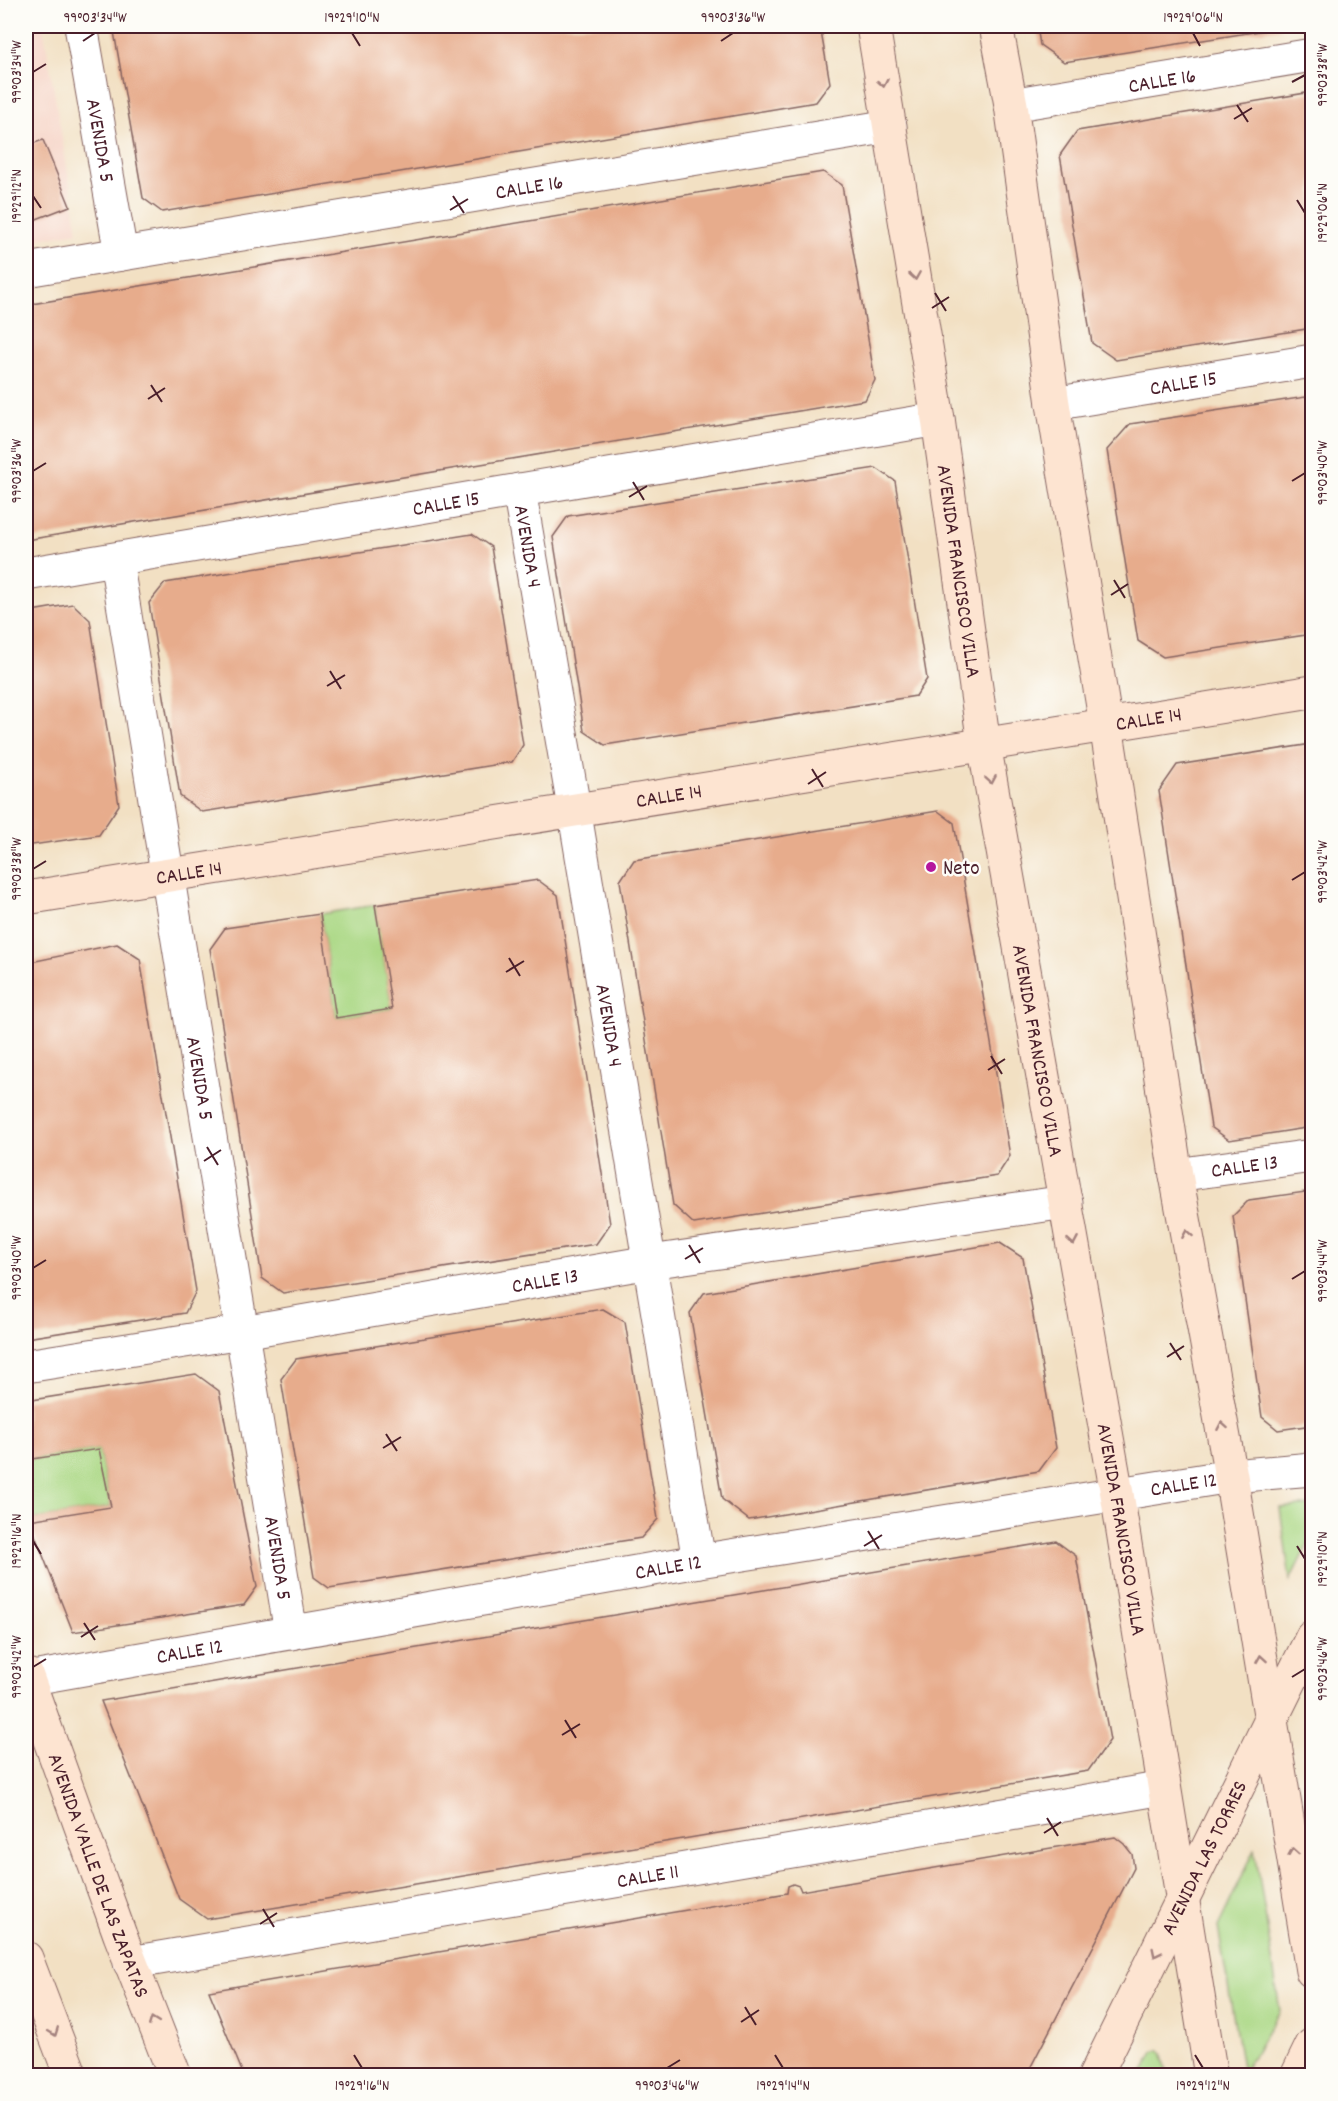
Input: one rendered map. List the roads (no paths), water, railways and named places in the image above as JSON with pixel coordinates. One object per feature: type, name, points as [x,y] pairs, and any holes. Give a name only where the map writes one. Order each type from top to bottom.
[{"type":"main road","name":"AVENIDA FRANCISCO VILLA","points":[[873,26],[938,419],[984,744],[1117,1494],[1211,2076]]},
{"type":"main road","points":[[996,26],[1011,105],[1053,404],[1176,1175],[1231,1476],[1312,1971]]},
{"type":"main road","name":"CALLE 14","points":[[26,898],[574,808],[1312,692]]},
{"type":"main road","name":"AVENIDA LAS TORRES","points":[[1095,2076],[1312,1637]]},
{"type":"main road","name":"AVENIDA VALLE DE LAS ZAPATAS","points":[[26,1677],[130,1963],[175,2076]]},
{"type":"main road","points":[[26,1958],[71,2076]]},
{"type":"main road","points":[[1297,2076],[1312,2045]]},
{"type":"street","name":"AVENIDA 5","points":[[81,26],[121,254]]},
{"type":"street","name":"CALLE 16","points":[[1011,105],[1312,55]]},
{"type":"street","name":"CALLE 16","points":[[26,270],[890,126]]},
{"type":"street","name":"CALLE 15","points":[[1053,404],[1312,361]]},
{"type":"street","name":"CALLE 15","points":[[26,574],[938,419]]},
{"type":"street","name":"AVENIDA 4","points":[[519,490],[699,1561]]},
{"type":"street","name":"AVENIDA 5","points":[[116,560],[291,1633]]},
{"type":"street","name":"CALLE 13","points":[[1176,1175],[1312,1156]]},
{"type":"street","name":"CALLE 13","points":[[26,1366],[242,1332],[650,1262],[1066,1202]]},
{"type":"street","name":"CALLE 12","points":[[26,1677],[699,1561],[1231,1476],[1312,1469]]},
{"type":"street","name":"CALLE 11","points":[[130,1963],[1164,1788]]},
{"type":"place","name":"Neto","points":[[931,867]]}]
